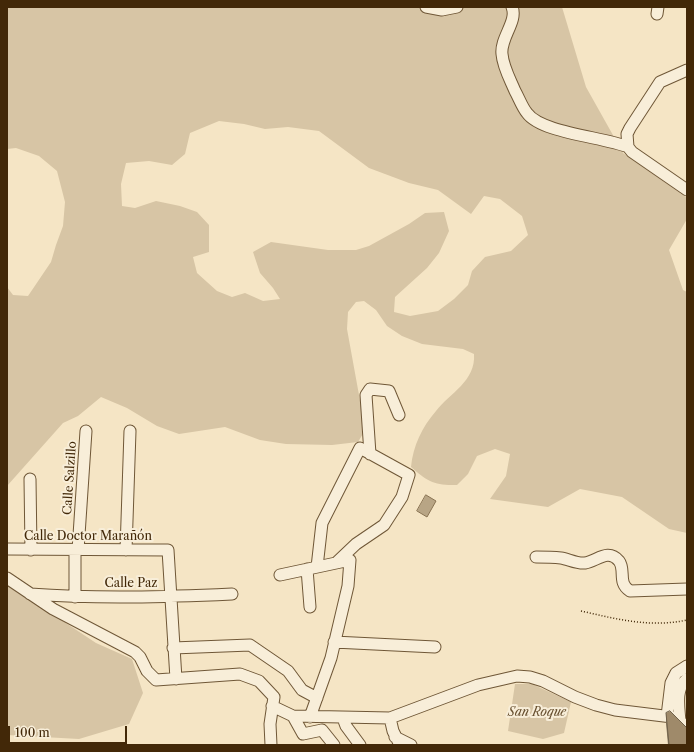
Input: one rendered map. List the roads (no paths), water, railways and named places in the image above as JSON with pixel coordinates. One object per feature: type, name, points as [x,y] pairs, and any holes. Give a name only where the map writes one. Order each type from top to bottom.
[{"type":"street","points":[[426,7],[442,10],[458,7]]},
{"type":"street","points":[[512,7],[514,10],[513,20],[504,38],[502,51],[504,64],[509,79],[527,114],[534,120],[551,127],[628,147]]},
{"type":"street","points":[[687,70],[660,82],[627,134],[628,147],[632,152],[687,190]]},
{"type":"street","points":[[370,454],[366,395],[370,389],[389,391],[399,415]]},
{"type":"street","name":"Calle Salzillo","points":[[75,597],[76,550],[86,431]]},
{"type":"street","points":[[126,550],[130,431]]},
{"type":"street","points":[[310,607],[312,568],[322,523],[360,448],[410,475],[402,497],[384,525],[356,544],[336,563]]},
{"type":"street","points":[[30,479],[31,550]]},
{"type":"street","name":"Calle Doctor Marañón","points":[[7,549],[168,550],[170,596]]},
{"type":"street","points":[[536,557],[558,558],[585,563],[608,554],[619,560],[623,584],[630,591],[687,589]]},
{"type":"street","points":[[280,575],[350,560],[348,586],[331,658],[310,717]]},
{"type":"street","points":[[7,578],[53,609],[135,652],[140,657],[147,671],[156,680],[240,674],[259,681],[274,697],[270,724],[270,745]]},
{"type":"street","name":"Calle Paz","points":[[30,594],[75,597],[232,594]]},
{"type":"street","points":[[170,596],[176,678]]},
{"type":"street","points":[[334,642],[435,647]]},
{"type":"street","points":[[173,648],[250,645],[288,671],[302,690],[317,698]]},
{"type":"street","points":[[667,716],[671,683],[676,673],[687,666]]},
{"type":"street","points":[[272,706],[293,716],[390,718],[478,685],[517,676],[530,677],[543,681],[575,698],[596,705],[615,710],[667,716],[683,725]]},
{"type":"street","points":[[683,725],[680,687],[687,679]]},
{"type":"street","points":[[293,716],[303,734],[322,730],[334,745]]},
{"type":"street","points":[[343,718],[346,726],[360,745]]},
{"type":"street","points":[[390,718],[398,741],[411,745]]},
{"type":"park label","name":"San Roque","points":[[537,713]]}]
